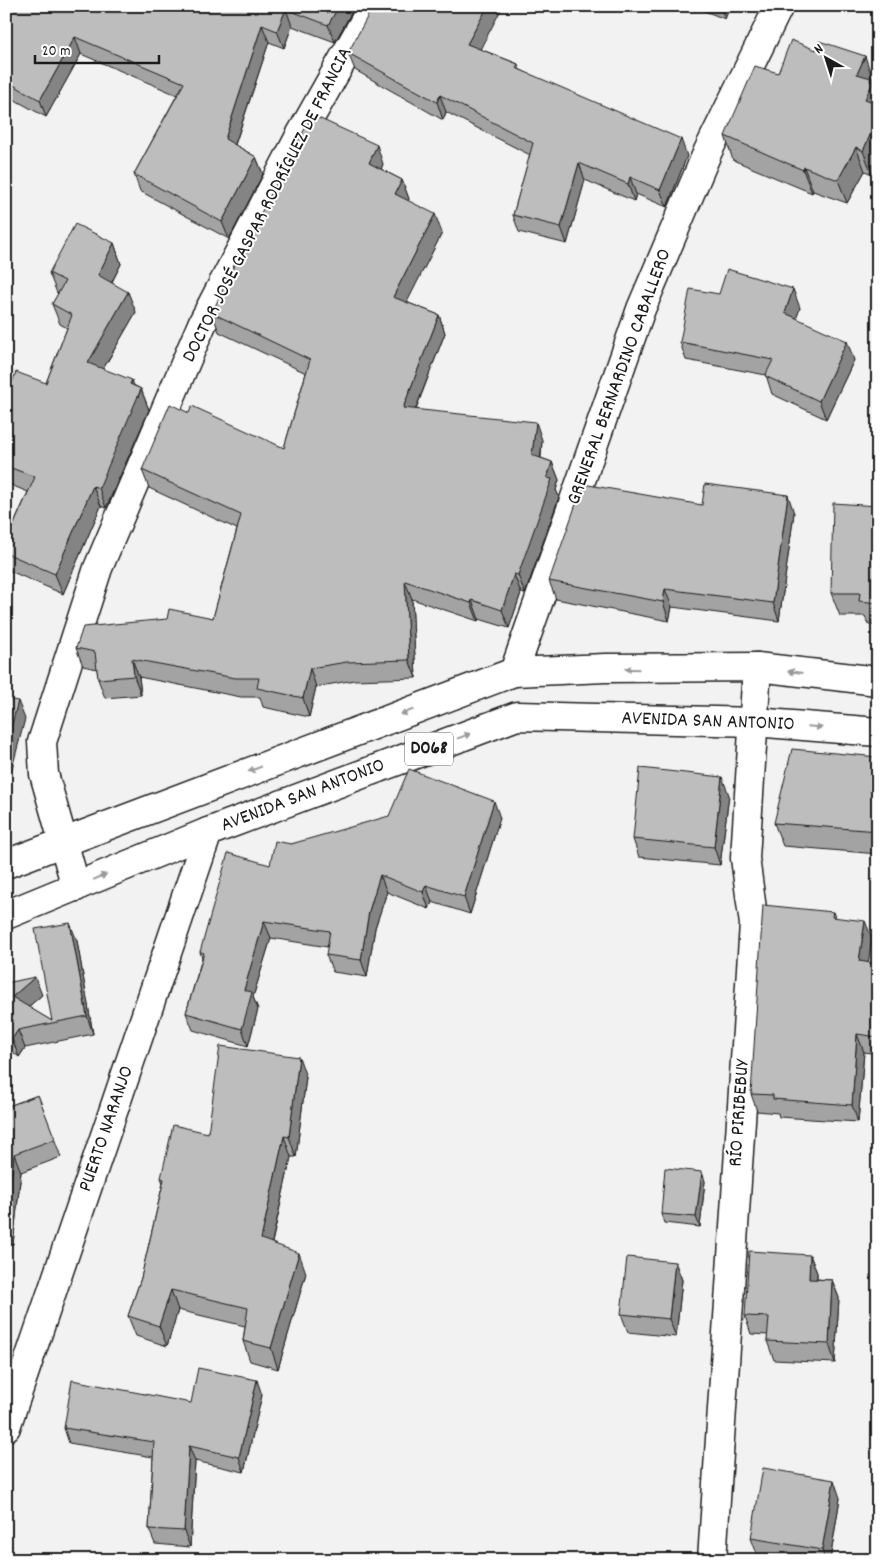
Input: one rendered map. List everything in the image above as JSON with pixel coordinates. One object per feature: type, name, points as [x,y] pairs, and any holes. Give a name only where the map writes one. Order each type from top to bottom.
[{"type":"street","name":"DOCTOR JOSÉ GASPAR RODRÍGUEZ DE FRANCIA","points":[[76,888],[44,774],[42,742],[98,568],[202,324],[302,132],[373,6]]},
{"type":"street","name":"GRENERAL BERNARDINO CABALLERO","points":[[514,672],[640,309],[708,151],[779,6]]},
{"type":"street","name":"AVENIDA SAN ANTONIO","points":[[6,864],[514,672],[605,668],[758,667],[878,681]]},
{"type":"street","name":"RÍO PIRIBEBUY","points":[[712,1560],[754,924],[745,858],[758,667]]},
{"type":"street","name":"AVENIDA SAN ANTONIO","points":[[6,915],[76,888],[208,832],[517,716],[755,722],[878,732]]},
{"type":"street","name":"PUERTO NARANJO","points":[[6,1427],[208,832]]},
{"type":"building","points":[[6,6],[339,6],[328,25],[286,9],[277,31],[262,25],[225,139],[256,157],[222,222],[134,174],[184,83],[75,37],[40,100],[6,81]]},
{"type":"building","points":[[373,6],[488,6],[467,44],[518,64],[516,68],[681,139],[660,190],[630,177],[628,184],[579,163],[561,227],[513,215],[533,143],[440,95],[437,102],[348,53]]},
{"type":"building","points":[[791,40],[816,50],[819,41],[865,56],[857,74],[871,78],[870,81],[873,82],[865,99],[878,104],[878,117],[863,151],[856,147],[838,180],[804,167],[803,170],[725,136],[755,66],[778,73]]},
{"type":"building","points":[[312,115],[377,145],[369,163],[402,180],[395,194],[435,214],[393,297],[439,315],[403,408],[536,422],[532,455],[552,462],[547,478],[552,479],[518,575],[514,574],[502,610],[472,600],[471,603],[405,581],[409,660],[347,662],[310,668],[303,698],[257,688],[259,678],[235,678],[132,659],[134,676],[98,679],[95,652],[76,648],[83,627],[167,619],[169,609],[213,618],[241,515],[142,470],[170,404],[189,413],[192,406],[284,448],[310,360],[212,313],[236,261]]},
{"type":"building","points":[[75,224],[114,243],[98,275],[128,292],[88,363],[132,380],[130,384],[141,389],[99,488],[93,486],[55,574],[6,553],[6,542],[35,477],[6,466],[6,398],[16,372],[46,383],[72,315],[52,304],[65,281],[49,273]]},
{"type":"building","points":[[727,269],[793,289],[785,313],[847,341],[819,401],[765,376],[773,360],[680,342],[690,289],[719,294]]},
{"type":"building","points":[[583,484],[702,505],[705,484],[788,495],[773,603],[665,589],[663,602],[549,581]]},
{"type":"building","points":[[833,503],[878,506],[878,603],[859,601],[860,593],[831,593]]},
{"type":"building","points":[[6,699],[18,701],[6,747]]},
{"type":"building","points":[[792,749],[878,757],[878,831],[774,823]]},
{"type":"building","points":[[640,768],[722,777],[714,847],[633,839]]},
{"type":"building","points":[[409,769],[494,801],[464,897],[426,885],[423,892],[380,875],[369,911],[361,960],[326,955],[330,931],[264,921],[244,990],[252,992],[242,1029],[186,1013],[204,953],[200,952],[228,853],[270,865],[275,841],[291,844],[389,816]]},
{"type":"building","points":[[763,905],[833,912],[832,917],[865,921],[859,961],[878,964],[878,1037],[857,1034],[852,1105],[773,1099],[773,1095],[751,1094]]},
{"type":"building","points":[[70,923],[87,1016],[18,1030],[12,1039],[6,1034],[6,983],[35,977],[12,997],[52,1021],[35,929]]},
{"type":"building","points":[[220,1046],[299,1057],[289,1137],[284,1136],[261,1239],[299,1253],[271,1348],[243,1341],[248,1308],[171,1290],[159,1326],[128,1316],[141,1278],[164,1179],[161,1178],[173,1125],[208,1133]]},
{"type":"building","points":[[38,1095],[55,1139],[14,1154],[6,1224],[6,1107]]},
{"type":"building","points":[[665,1168],[702,1172],[696,1217],[661,1214]]},
{"type":"building","points":[[749,1251],[810,1255],[809,1279],[832,1280],[829,1344],[767,1341],[769,1317],[745,1316]]},
{"type":"building","points":[[627,1257],[675,1262],[669,1319],[621,1314]]},
{"type":"building","points":[[198,1368],[257,1380],[239,1457],[189,1446],[184,1531],[149,1529],[154,1442],[64,1428],[72,1380],[191,1403]]},
{"type":"building","points":[[763,1468],[834,1480],[822,1550],[751,1538]]},
{"type":"building","points":[[6,1556],[21,1560],[6,1560]]}]
